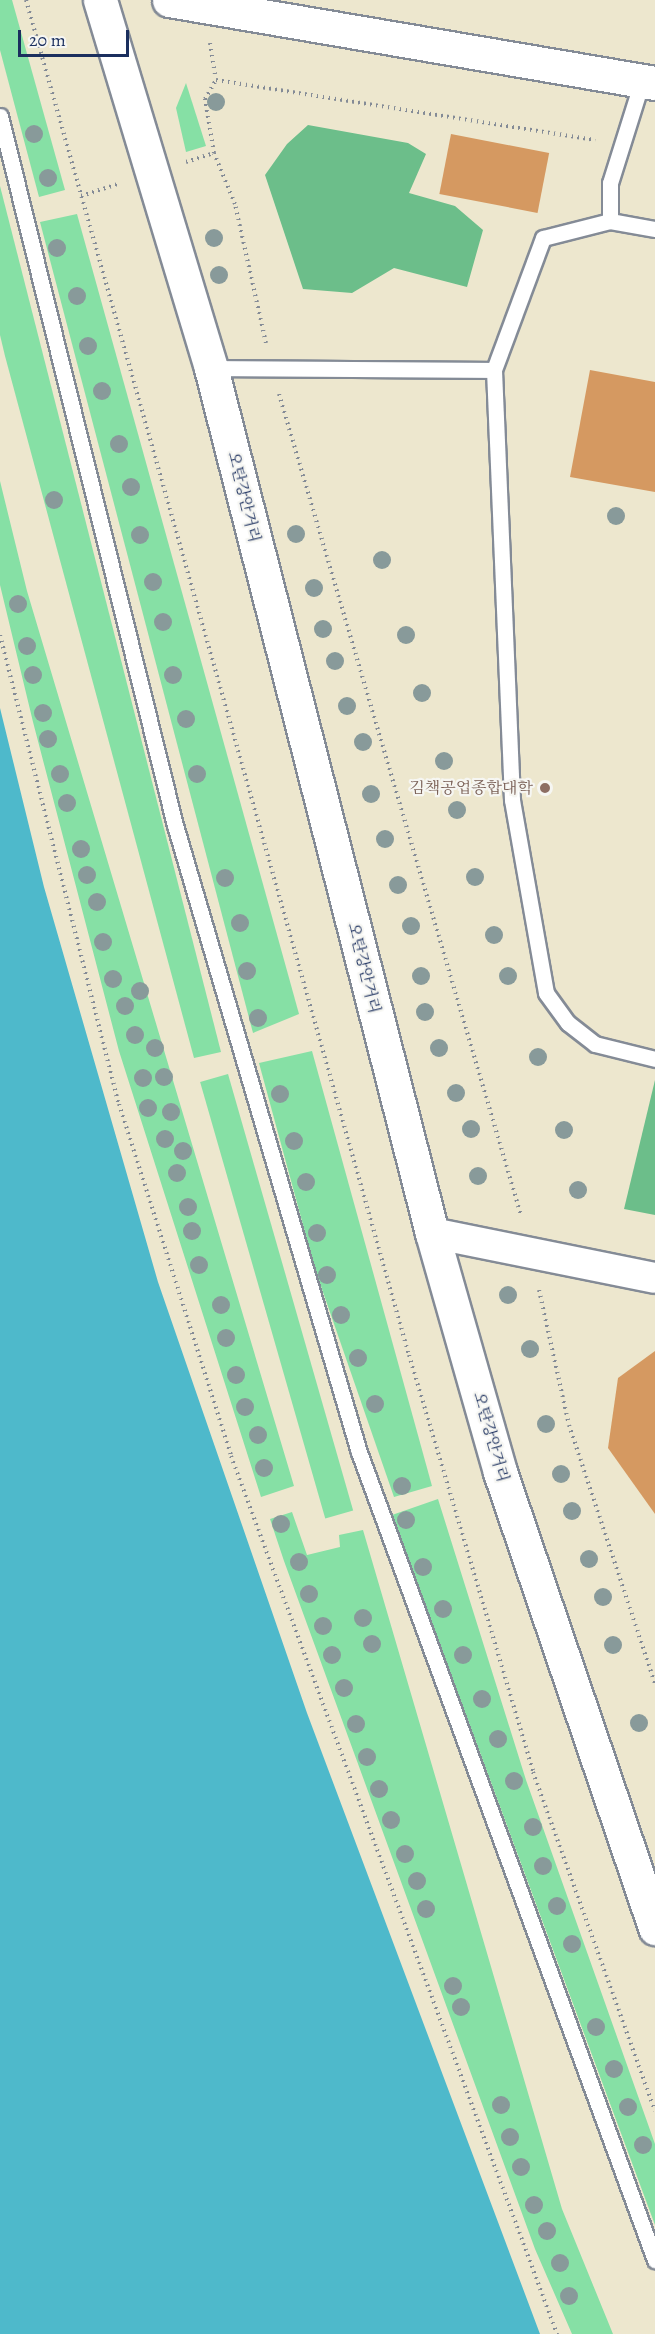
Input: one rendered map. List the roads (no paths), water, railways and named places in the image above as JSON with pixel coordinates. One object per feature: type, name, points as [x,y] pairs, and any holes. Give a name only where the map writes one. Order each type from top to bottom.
[{"type":"main road","name":"오탄강안거리","points":[[100,0],[211,368],[432,1233],[500,1472],[655,1927]]},
{"type":"main road","points":[[169,0],[648,82]]},
{"type":"street","points":[[432,1233],[655,1278]]},
{"type":"lane","points":[[610,221],[610,183],[622,144],[648,82]]},
{"type":"lane","points":[[0,116],[176,825],[359,1452],[655,2260]]},
{"type":"lane","points":[[655,229],[610,221],[543,238],[494,370],[512,800],[546,993],[568,1023],[595,1044],[655,1059]]},
{"type":"lane","points":[[211,368],[494,370]]},
{"type":"water","points":[[0,708],[44,887],[158,1282],[307,1713],[540,2334],[0,2334]]},
{"type":"place","name":"김책공업종합대학","points":[[545,788]]}]
